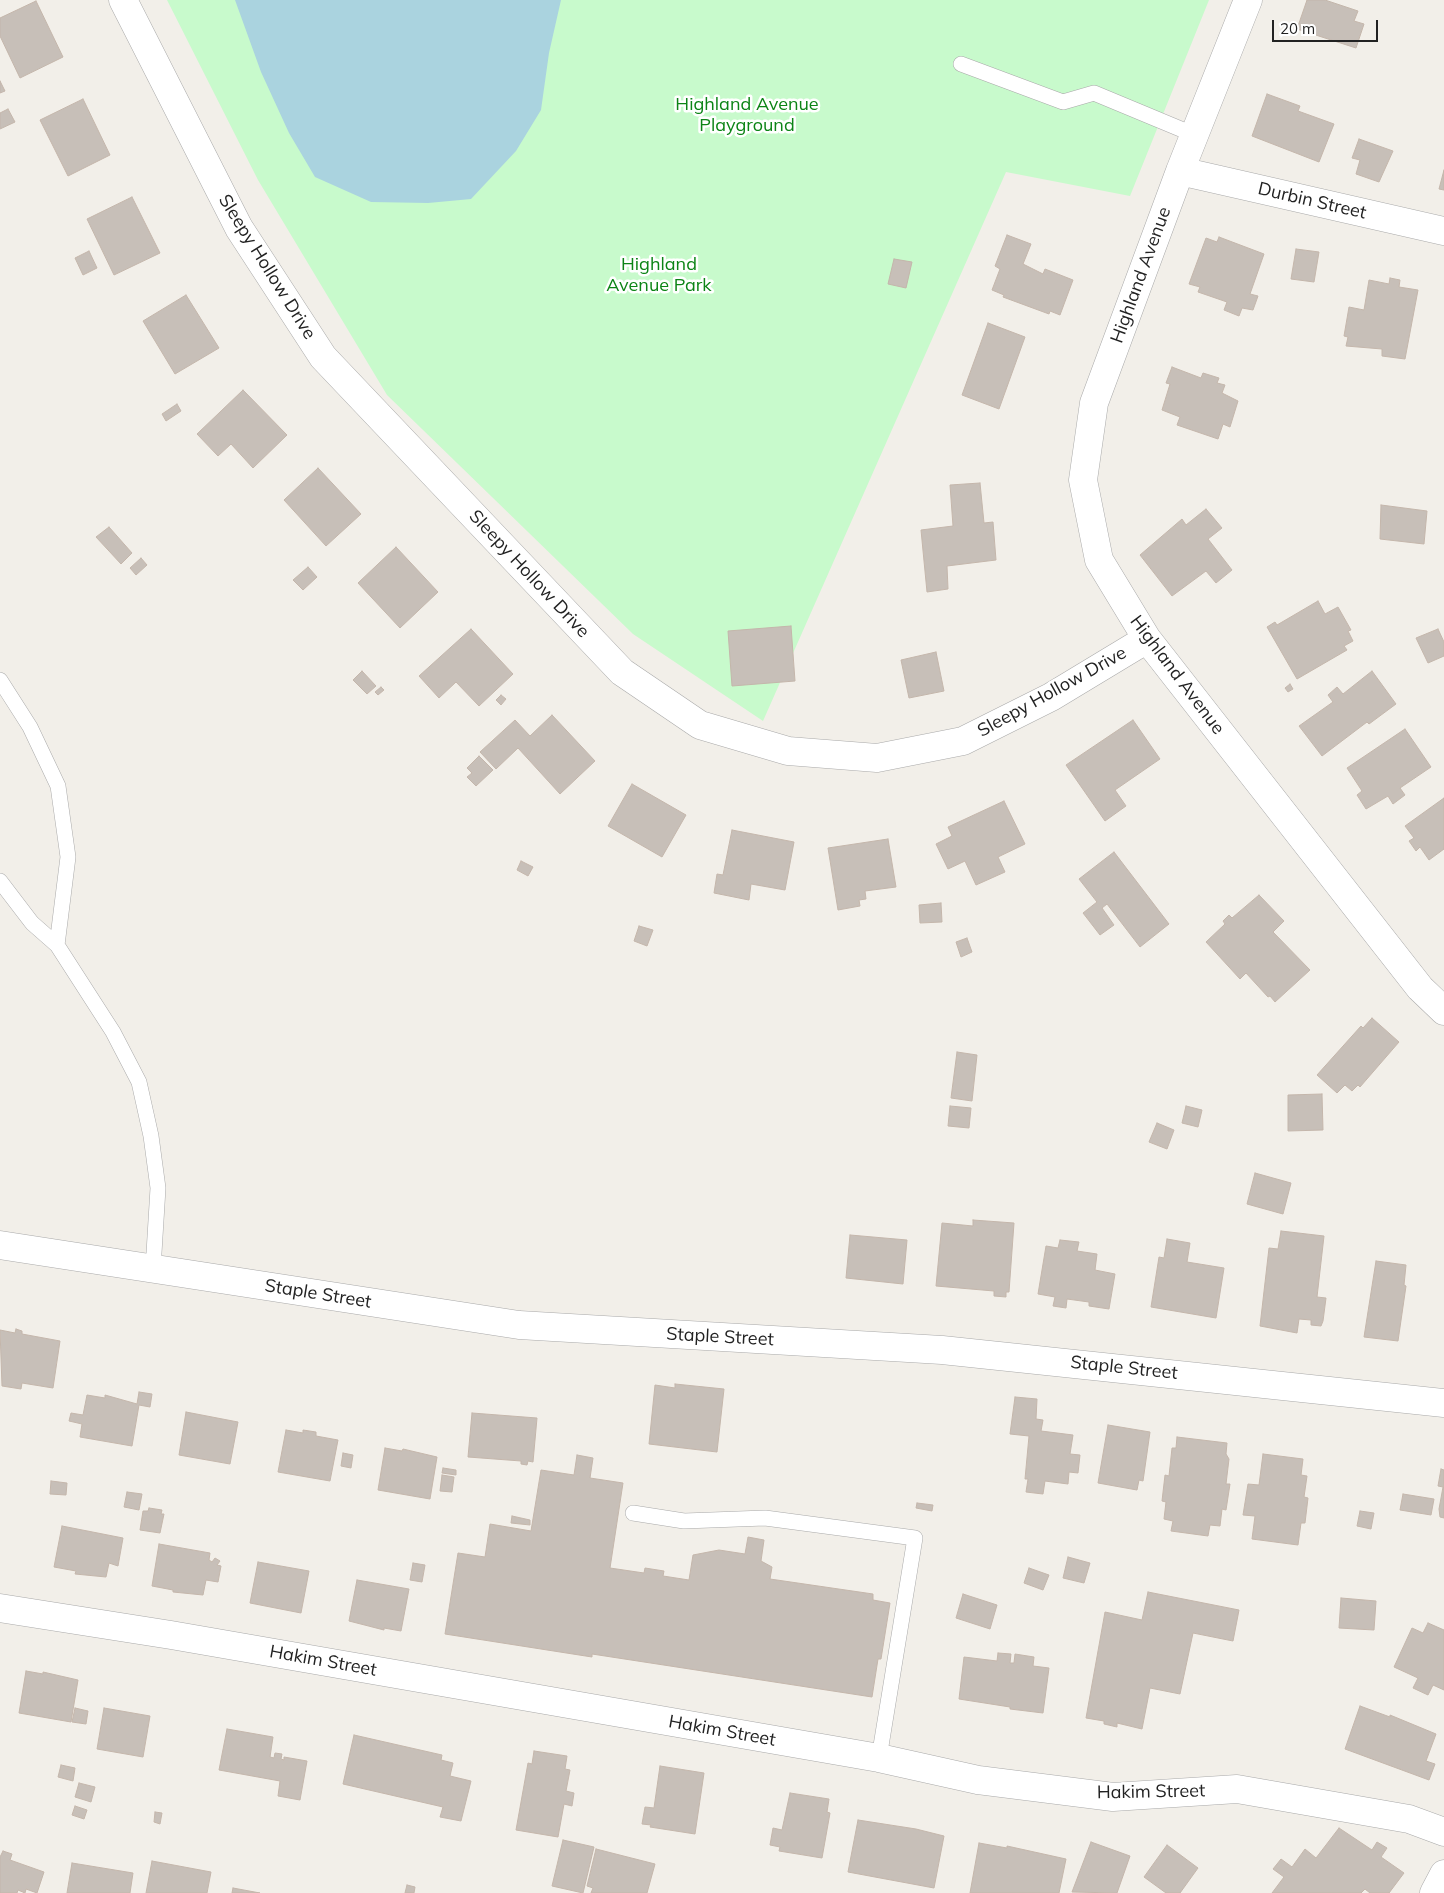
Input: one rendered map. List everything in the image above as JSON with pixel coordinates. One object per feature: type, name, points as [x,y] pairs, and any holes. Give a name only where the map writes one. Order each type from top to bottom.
[{"type":"street","name":"Sleepy Hollow Drive","points":[[123,0],[239,228],[323,357],[622,672],[700,725],[788,751],[877,758],[963,741],[1051,697],[1147,639]]},
{"type":"street","name":"Highland Avenue","points":[[1248,0],[1180,171],[1094,404],[1083,480],[1099,560],[1147,639],[1420,988],[1444,1011]]},
{"type":"street","name":"Durbin Street","points":[[1180,171],[1444,230]]},
{"type":"street","name":"Staple Street","points":[[0,1245],[518,1325],[942,1350],[1444,1403]]},
{"type":"street","name":"Hakim Street","points":[[0,1608],[181,1637],[879,1758],[978,1780],[1113,1797],[1237,1789],[1409,1819],[1444,1832]]},
{"type":"street","points":[[1434,1893],[1444,1874]]},
{"type":"lane","points":[[961,64],[1063,102],[1094,93],[1194,135]]},
{"type":"lane","points":[[0,680],[30,726],[58,786],[68,857],[56,945]]},
{"type":"lane","points":[[0,882],[32,923],[56,945],[113,1032],[139,1082],[151,1136],[158,1188],[153,1269]]},
{"type":"lane","points":[[633,1513],[684,1520],[765,1518],[914,1538],[879,1758]]},
{"type":"green space","name":"Highland Avenue Park","points":[[167,0],[1209,0],[1130,196],[1006,172],[763,721],[633,634],[387,395],[258,180]]},
{"type":"water","points":[[235,0],[561,0],[549,53],[541,110],[516,151],[471,199],[428,203],[371,202],[315,177],[289,133],[261,72]]},
{"type":"building","points":[[1307,0],[1325,0],[1358,11],[1354,21],[1364,24],[1356,48],[1297,29]]},
{"type":"building","points":[[36,1],[63,57],[20,78],[0,36],[0,18]]},
{"type":"building","points":[[0,81],[5,91],[0,93]]},
{"type":"building","points":[[1267,94],[1300,106],[1298,111],[1334,124],[1319,162],[1252,136]]},
{"type":"building","points":[[83,99],[110,155],[68,176],[40,120]]},
{"type":"building","points":[[8,109],[15,122],[0,129],[0,113]]},
{"type":"building","points":[[1359,139],[1393,151],[1379,182],[1356,174],[1360,160],[1352,158]]},
{"type":"building","points":[[1444,170],[1444,190],[1439,189]]},
{"type":"building","points":[[132,197],[160,253],[114,275],[87,219]]},
{"type":"building","points":[[1007,235],[1031,244],[1023,264],[1043,274],[1045,269],[1073,280],[1060,315],[1050,311],[1049,314],[1003,297],[1004,295],[992,290],[1000,269],[995,266]]},
{"type":"building","points":[[1219,237],[1264,254],[1250,294],[1258,296],[1253,310],[1242,308],[1239,316],[1224,310],[1227,302],[1198,292],[1200,287],[1189,284],[1206,238],[1217,242]]},
{"type":"building","points":[[1296,249],[1319,252],[1314,282],[1291,279]]},
{"type":"building","points":[[89,251],[97,268],[83,275],[75,258]]},
{"type":"building","points":[[894,259],[912,262],[906,288],[888,284]]},
{"type":"building","points":[[1390,278],[1400,280],[1399,287],[1418,290],[1405,359],[1382,356],[1382,349],[1346,346],[1348,337],[1344,336],[1349,307],[1364,310],[1369,280],[1389,284]]},
{"type":"building","points":[[186,295],[219,348],[175,374],[143,321]]},
{"type":"building","points":[[988,323],[1025,337],[999,409],[962,395]]},
{"type":"building","points":[[1172,367],[1201,378],[1203,373],[1219,378],[1217,383],[1225,385],[1222,393],[1238,401],[1230,427],[1223,424],[1218,439],[1177,425],[1180,417],[1162,410],[1170,384],[1166,383]]},
{"type":"building","points":[[243,390],[287,435],[253,468],[231,444],[218,456],[197,434]]},
{"type":"building","points":[[177,404],[181,411],[166,421],[162,414]]},
{"type":"building","points":[[318,468],[361,514],[326,546],[284,500]]},
{"type":"building","points":[[980,483],[984,523],[993,522],[996,560],[947,566],[948,589],[927,592],[921,530],[953,526],[950,485]]},
{"type":"building","points":[[1381,505],[1427,511],[1424,544],[1380,539]]},
{"type":"building","points":[[1206,509],[1222,528],[1208,539],[1232,570],[1216,583],[1206,571],[1172,596],[1140,555],[1182,519],[1186,525]]},
{"type":"building","points":[[109,527],[132,553],[121,564],[96,537]]},
{"type":"building","points":[[396,547],[438,592],[400,628],[358,583]]},
{"type":"building","points":[[141,558],[147,565],[136,575],[130,568]]},
{"type":"building","points":[[308,567],[317,577],[303,590],[293,580]]},
{"type":"building","points":[[1318,601],[1325,614],[1338,607],[1351,630],[1348,631],[1353,641],[1344,646],[1347,650],[1297,679],[1267,627],[1275,622],[1277,625]]},
{"type":"building","points":[[791,626],[795,681],[732,686],[728,631]]},
{"type":"building","points":[[471,629],[513,674],[479,706],[456,682],[439,698],[419,676]]},
{"type":"building","points":[[1438,629],[1444,642],[1444,656],[1428,663],[1416,638]]},
{"type":"building","points":[[936,652],[944,691],[909,698],[901,660]]},
{"type":"building","points":[[362,671],[376,686],[367,694],[353,680]]},
{"type":"building","points":[[1372,671],[1396,704],[1369,724],[1367,722],[1322,756],[1299,726],[1333,702],[1328,695],[1337,687],[1343,694]]},
{"type":"building","points":[[1290,684],[1293,689],[1288,692],[1285,688]]},
{"type":"building","points":[[381,687],[384,690],[378,695],[375,692]]},
{"type":"building","points":[[501,695],[506,699],[501,705],[496,700]]},
{"type":"building","points":[[552,715],[595,761],[560,794],[518,748],[496,769],[480,752],[515,720],[530,736]]},
{"type":"building","points":[[1133,720],[1160,759],[1115,790],[1126,806],[1105,821],[1066,765]]},
{"type":"building","points":[[1405,729],[1431,767],[1400,788],[1405,795],[1393,804],[1388,796],[1366,809],[1357,795],[1362,791],[1347,768]]},
{"type":"building","points":[[479,756],[493,770],[476,786],[467,777],[472,773],[467,768]]},
{"type":"building","points":[[632,784],[686,815],[662,857],[608,826]]},
{"type":"building","points":[[1444,798],[1444,849],[1429,860],[1420,847],[1416,851],[1409,841],[1414,838],[1405,826]]},
{"type":"building","points":[[1004,801],[1025,844],[998,857],[1005,872],[976,885],[965,861],[948,869],[936,844],[952,836],[948,827]]},
{"type":"building","points":[[732,830],[794,842],[785,890],[751,884],[749,900],[714,893],[717,874],[723,875]]},
{"type":"building","points":[[888,839],[896,887],[865,891],[866,899],[859,900],[860,906],[838,910],[828,848]]},
{"type":"building","points":[[1114,852],[1169,924],[1140,947],[1107,904],[1102,908],[1114,925],[1100,935],[1083,913],[1097,902],[1079,879]]},
{"type":"building","points":[[521,861],[533,867],[528,876],[517,870]]},
{"type":"building","points":[[1259,895],[1284,921],[1273,932],[1310,970],[1275,1002],[1246,973],[1240,979],[1206,942],[1225,924],[1223,921],[1229,915],[1232,918]]},
{"type":"building","points":[[941,903],[942,922],[920,923],[919,905]]},
{"type":"building","points":[[639,926],[653,930],[647,946],[634,941]]},
{"type":"building","points":[[967,938],[972,952],[961,957],[956,942]]},
{"type":"building","points":[[1372,1018],[1399,1042],[1360,1087],[1358,1085],[1352,1091],[1345,1085],[1337,1093],[1317,1075],[1361,1026],[1363,1028]]},
{"type":"building","points":[[957,1052],[977,1055],[972,1101],[951,1098]]},
{"type":"building","points":[[1322,1094],[1323,1130],[1288,1131],[1288,1095]]},
{"type":"building","points":[[950,1106],[971,1108],[969,1128],[948,1126]]},
{"type":"building","points":[[1186,1106],[1202,1110],[1198,1127],[1182,1123]]},
{"type":"building","points":[[1157,1123],[1174,1130],[1167,1149],[1149,1142]]},
{"type":"building","points":[[1255,1173],[1291,1183],[1283,1214],[1247,1204]]},
{"type":"building","points":[[973,1220],[1014,1223],[1009,1292],[1006,1292],[1006,1297],[994,1296],[994,1291],[936,1286],[942,1223],[973,1226]]},
{"type":"building","points":[[1281,1231],[1324,1236],[1317,1297],[1326,1298],[1323,1321],[1321,1326],[1311,1325],[1311,1320],[1299,1319],[1297,1333],[1260,1326],[1269,1248],[1278,1249]]},
{"type":"building","points":[[850,1235],[907,1240],[903,1284],[846,1278]]},
{"type":"building","points":[[1167,1239],[1190,1243],[1187,1262],[1224,1268],[1216,1318],[1151,1307],[1159,1257],[1164,1258]]},
{"type":"building","points":[[1060,1240],[1079,1242],[1077,1251],[1097,1254],[1095,1270],[1115,1274],[1109,1309],[1089,1306],[1089,1302],[1067,1299],[1066,1308],[1053,1306],[1055,1297],[1038,1294],[1046,1246],[1058,1248]]},
{"type":"building","points":[[1376,1261],[1406,1265],[1404,1285],[1406,1286],[1398,1341],[1364,1337]]},
{"type":"building","points":[[16,1329],[22,1331],[22,1334],[60,1341],[53,1388],[22,1383],[21,1389],[2,1386],[0,1330],[15,1333]]},
{"type":"building","points":[[675,1384],[724,1389],[717,1452],[649,1444],[655,1385],[675,1388]]},
{"type":"building","points":[[139,1392],[152,1394],[150,1407],[139,1405],[132,1446],[80,1437],[82,1424],[69,1421],[71,1413],[83,1415],[87,1395],[105,1398],[105,1395],[137,1404]]},
{"type":"building","points":[[1015,1397],[1037,1399],[1036,1419],[1043,1420],[1041,1431],[1073,1435],[1070,1454],[1080,1455],[1078,1473],[1069,1472],[1068,1484],[1045,1481],[1043,1494],[1026,1492],[1028,1479],[1025,1479],[1029,1436],[1010,1434]]},
{"type":"building","points":[[186,1412],[238,1422],[230,1464],[179,1455]]},
{"type":"building","points":[[472,1413],[537,1418],[533,1462],[528,1461],[527,1465],[521,1464],[521,1461],[468,1457]]},
{"type":"building","points":[[1108,1425],[1150,1432],[1143,1481],[1139,1480],[1137,1490],[1098,1483]]},
{"type":"building","points":[[286,1430],[303,1433],[303,1430],[316,1432],[316,1436],[338,1440],[330,1481],[278,1472]]},
{"type":"building","points":[[1177,1437],[1227,1443],[1226,1454],[1229,1459],[1226,1484],[1230,1484],[1226,1510],[1222,1509],[1220,1526],[1210,1525],[1208,1536],[1171,1531],[1173,1521],[1164,1519],[1166,1502],[1162,1501],[1165,1475],[1169,1476],[1172,1448],[1176,1448]]},
{"type":"building","points":[[385,1448],[402,1451],[403,1449],[437,1457],[430,1499],[378,1490]]},
{"type":"building","points":[[343,1453],[353,1455],[351,1468],[341,1466]]},
{"type":"building","points":[[1263,1454],[1303,1459],[1301,1475],[1307,1476],[1304,1497],[1308,1498],[1305,1523],[1301,1523],[1298,1545],[1252,1539],[1255,1516],[1243,1515],[1248,1484],[1259,1485]]},
{"type":"building","points":[[577,1455],[593,1458],[590,1478],[623,1483],[610,1568],[644,1573],[645,1568],[664,1571],[663,1576],[689,1580],[693,1555],[719,1550],[745,1554],[748,1537],[764,1540],[761,1561],[772,1567],[770,1579],[873,1594],[873,1600],[890,1603],[881,1659],[878,1659],[872,1697],[592,1654],[592,1657],[445,1634],[458,1553],[485,1557],[490,1524],[531,1531],[541,1470],[574,1475]]},
{"type":"building","points":[[443,1468],[456,1470],[456,1475],[442,1473]]},
{"type":"building","points":[[1441,1469],[1444,1470],[1444,1518],[1440,1517],[1439,1509],[1443,1487],[1438,1486]]},
{"type":"building","points":[[442,1475],[454,1477],[452,1492],[440,1491]]},
{"type":"building","points":[[51,1481],[67,1483],[66,1495],[50,1494]]},
{"type":"building","points":[[127,1492],[142,1494],[139,1510],[124,1507]]},
{"type":"building","points":[[1403,1494],[1434,1499],[1431,1515],[1400,1510]]},
{"type":"building","points":[[917,1503],[933,1505],[932,1511],[916,1508]]},
{"type":"building","points":[[149,1508],[162,1510],[161,1514],[164,1514],[160,1533],[140,1530],[143,1511],[148,1511]]},
{"type":"building","points":[[1360,1511],[1374,1513],[1371,1529],[1357,1526]]},
{"type":"building","points":[[512,1516],[530,1520],[530,1525],[511,1523]]},
{"type":"building","points":[[62,1526],[123,1538],[118,1566],[109,1563],[106,1577],[75,1574],[76,1571],[54,1567]]},
{"type":"building","points":[[159,1544],[210,1553],[209,1560],[212,1562],[215,1558],[220,1561],[217,1565],[221,1566],[218,1582],[206,1580],[203,1595],[173,1592],[173,1590],[152,1586]]},
{"type":"building","points":[[1068,1557],[1090,1563],[1084,1583],[1063,1578]]},
{"type":"building","points":[[258,1562],[309,1571],[301,1613],[250,1603]]},
{"type":"building","points":[[413,1563],[425,1565],[422,1582],[410,1580]]},
{"type":"building","points":[[1029,1568],[1049,1575],[1043,1590],[1024,1583]]},
{"type":"building","points":[[357,1580],[409,1589],[401,1631],[384,1628],[384,1630],[349,1621]]},
{"type":"building","points":[[1148,1592],[1239,1610],[1233,1641],[1193,1633],[1180,1694],[1150,1688],[1142,1729],[1117,1723],[1117,1727],[1104,1724],[1104,1721],[1086,1718],[1105,1612],[1142,1620]]},
{"type":"building","points":[[963,1594],[997,1605],[990,1629],[956,1618]]},
{"type":"building","points":[[1341,1598],[1376,1601],[1374,1630],[1339,1628]]},
{"type":"building","points":[[1428,1623],[1444,1630],[1444,1690],[1433,1685],[1428,1695],[1413,1688],[1418,1678],[1394,1667],[1412,1628],[1423,1633]]},
{"type":"building","points":[[998,1653],[1011,1654],[1010,1663],[1014,1663],[1015,1654],[1034,1657],[1033,1666],[1049,1668],[1043,1713],[959,1699],[964,1657],[997,1661]]},
{"type":"building","points":[[26,1671],[43,1674],[43,1672],[78,1680],[71,1722],[19,1713]]},
{"type":"building","points":[[1360,1706],[1390,1717],[1390,1715],[1436,1734],[1426,1761],[1435,1764],[1429,1780],[1345,1749]]},
{"type":"building","points":[[75,1708],[88,1711],[86,1724],[72,1722]]},
{"type":"building","points":[[104,1708],[150,1716],[143,1757],[97,1749]]},
{"type":"building","points":[[227,1729],[273,1737],[270,1757],[274,1758],[275,1753],[282,1754],[281,1759],[284,1760],[284,1757],[307,1761],[300,1800],[278,1796],[280,1781],[219,1770]]},
{"type":"building","points":[[354,1735],[442,1755],[441,1760],[453,1763],[450,1776],[471,1781],[461,1821],[440,1817],[443,1807],[343,1784]]},
{"type":"building","points":[[534,1751],[567,1756],[565,1769],[570,1770],[566,1791],[574,1793],[572,1806],[564,1804],[558,1837],[516,1830],[528,1763],[532,1764]]},
{"type":"building","points":[[61,1765],[75,1768],[73,1781],[58,1777]]},
{"type":"building","points":[[660,1766],[704,1773],[695,1834],[642,1824],[645,1807],[654,1808]]},
{"type":"building","points":[[79,1783],[95,1787],[91,1802],[75,1797]]},
{"type":"building","points":[[790,1793],[829,1799],[827,1812],[830,1813],[822,1858],[779,1851],[780,1847],[770,1845],[773,1828],[782,1830]]},
{"type":"building","points":[[75,1806],[87,1810],[84,1819],[72,1815]]},
{"type":"building","points":[[155,1812],[162,1813],[160,1824],[154,1822]]},
{"type":"building","points":[[858,1820],[916,1829],[944,1836],[934,1888],[848,1872]]},
{"type":"building","points":[[1339,1828],[1372,1850],[1377,1842],[1387,1848],[1381,1857],[1404,1873],[1389,1893],[1370,1893],[1365,1889],[1361,1893],[1272,1893],[1284,1877],[1273,1869],[1281,1859],[1292,1867],[1305,1849],[1316,1858]]},
{"type":"building","points":[[563,1840],[594,1847],[583,1893],[552,1886]]},
{"type":"building","points":[[1091,1842],[1130,1856],[1117,1893],[1072,1892]]},
{"type":"building","points":[[979,1843],[1007,1848],[1007,1846],[1066,1859],[1059,1893],[970,1893]]},
{"type":"building","points":[[1167,1845],[1198,1868],[1180,1893],[1166,1893],[1144,1877]]},
{"type":"building","points":[[596,1849],[655,1864],[647,1893],[591,1893],[593,1888],[587,1886]]},
{"type":"building","points":[[3,1851],[12,1854],[10,1860],[44,1872],[37,1893],[26,1889],[25,1893],[18,1890],[17,1893],[0,1893],[0,1857]]},
{"type":"building","points":[[152,1861],[211,1872],[207,1893],[146,1893]]},
{"type":"building","points":[[72,1863],[133,1873],[130,1893],[67,1893]]},
{"type":"building","points":[[407,1885],[415,1887],[414,1893],[405,1893]]},
{"type":"building","points":[[233,1888],[260,1893],[232,1893]]},
{"type":"park label","name":"Highland Avenue Playground","points":[[747,115]]}]
